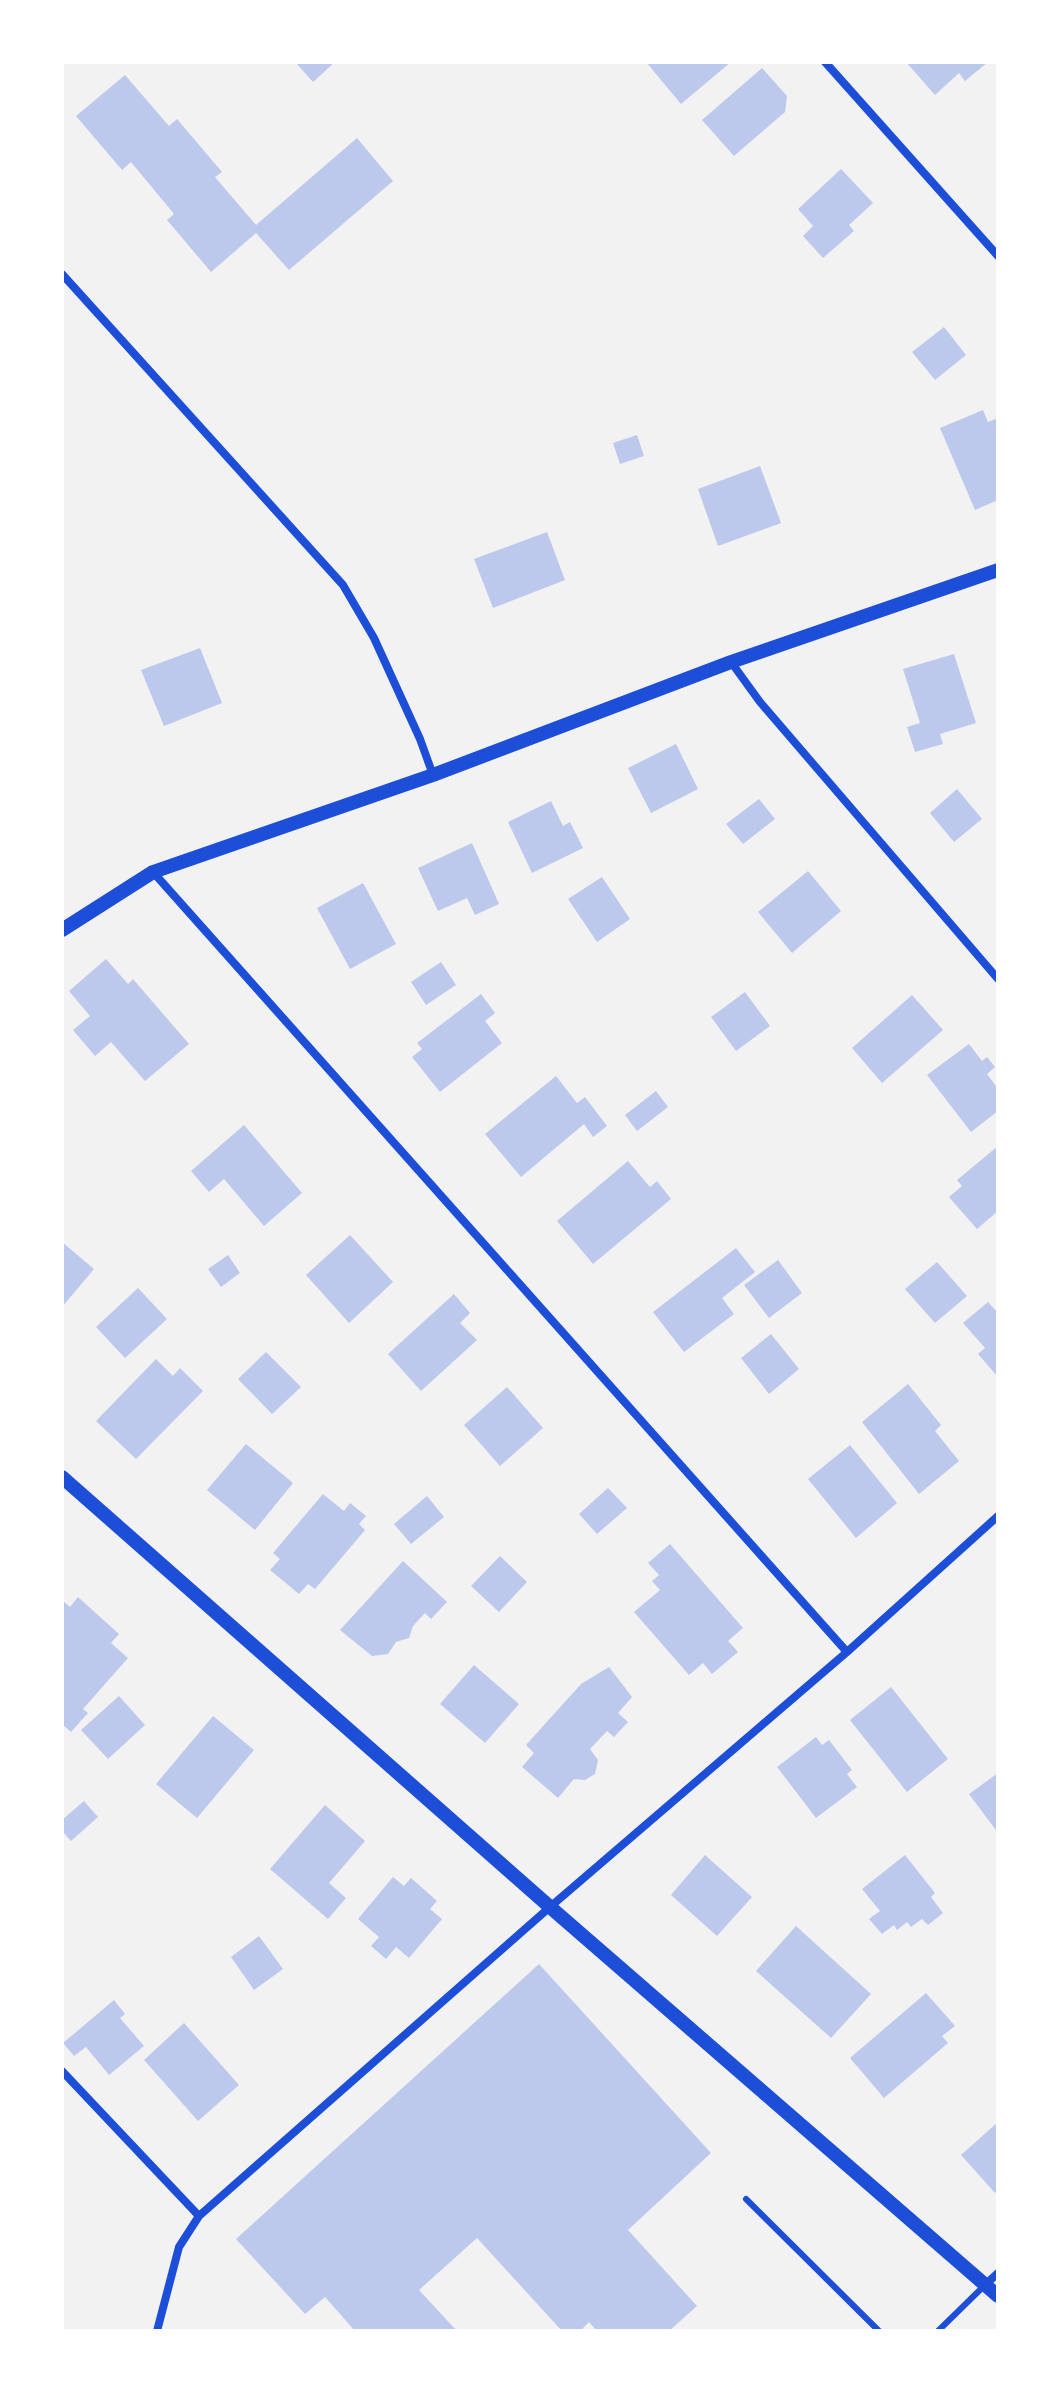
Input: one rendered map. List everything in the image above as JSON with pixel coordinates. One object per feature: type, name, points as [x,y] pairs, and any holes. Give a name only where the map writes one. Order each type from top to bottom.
[{"type":"street","points":[[825,62],[998,256]]},
{"type":"street","points":[[62,274],[343,585],[374,638],[433,775]]},
{"type":"street","points":[[62,930],[153,872],[433,775],[731,662],[998,570]]},
{"type":"street","points":[[731,662],[760,702],[998,979]]},
{"type":"street","points":[[153,872],[847,1652]]},
{"type":"street","points":[[62,1477],[998,2296]]},
{"type":"street","points":[[157,2331],[179,2247],[199,2216],[550,1907],[847,1652],[998,1516]]},
{"type":"street","points":[[62,2071],[199,2216]]},
{"type":"street","points":[[985,2285],[998,2273]]},
{"type":"lane","points":[[746,2199],[879,2331]]},
{"type":"lane","points":[[938,2331],[985,2285]]},
{"type":"building","points":[[295,62],[335,62],[313,82]]},
{"type":"building","points":[[646,62],[731,62],[681,104]]},
{"type":"building","points":[[906,62],[988,62],[965,81],[959,73],[935,95]]},
{"type":"building","points":[[762,68],[787,96],[785,112],[734,156],[702,120]]},
{"type":"building","points":[[125,75],[169,126],[177,119],[222,172],[215,177],[256,225],[357,138],[393,181],[289,270],[256,233],[211,272],[167,220],[174,214],[131,162],[122,170],[76,116]]},
{"type":"building","points":[[841,169],[873,203],[849,225],[854,231],[823,258],[803,236],[813,226],[798,209]]},
{"type":"building","points":[[944,327],[966,355],[935,380],[912,352]]},
{"type":"building","points":[[983,410],[988,422],[998,418],[998,500],[975,510],[940,428]]},
{"type":"building","points":[[637,435],[644,456],[620,464],[613,443]]},
{"type":"building","points":[[760,466],[781,523],[718,546],[698,489]]},
{"type":"building","points":[[547,532],[565,580],[493,608],[474,559]]},
{"type":"building","points":[[200,648],[222,703],[164,726],[141,670]]},
{"type":"building","points":[[954,654],[976,723],[940,734],[943,744],[915,752],[907,727],[920,723],[903,669]]},
{"type":"building","points":[[676,744],[698,789],[651,813],[628,768]]},
{"type":"building","points":[[957,789],[982,819],[954,842],[930,813]]},
{"type":"building","points":[[759,799],[775,819],[743,844],[726,824]]},
{"type":"building","points":[[551,801],[563,826],[570,822],[583,848],[532,873],[508,822]]},
{"type":"building","points":[[472,843],[499,904],[475,915],[467,898],[438,911],[418,868]]},
{"type":"building","points":[[808,871],[841,911],[792,953],[758,912]]},
{"type":"building","points":[[602,877],[630,919],[597,942],[568,899]]},
{"type":"building","points":[[363,883],[396,944],[350,969],[317,908]]},
{"type":"building","points":[[106,959],[128,984],[133,979],[189,1044],[145,1081],[111,1042],[95,1056],[73,1030],[90,1016],[69,991]]},
{"type":"building","points":[[441,962],[456,985],[426,1005],[411,982]]},
{"type":"building","points":[[745,992],[770,1026],[736,1051],[711,1017]]},
{"type":"building","points":[[481,994],[495,1013],[485,1021],[502,1043],[440,1092],[412,1057],[422,1049],[417,1043]]},
{"type":"building","points":[[912,995],[943,1030],[882,1083],[852,1048]]},
{"type":"building","points":[[969,1044],[982,1061],[987,1057],[995,1067],[987,1074],[998,1089],[998,1111],[971,1132],[927,1075]]},
{"type":"building","points":[[556,1076],[577,1103],[585,1097],[607,1126],[593,1137],[584,1124],[521,1177],[485,1134]]},
{"type":"building","points":[[656,1091],[668,1107],[637,1131],[625,1115]]},
{"type":"building","points":[[244,1125],[302,1193],[264,1226],[224,1179],[209,1192],[191,1171]]},
{"type":"building","points":[[998,1146],[998,1211],[977,1229],[949,1197],[962,1186],[957,1180]]},
{"type":"building","points":[[628,1161],[650,1187],[657,1181],[671,1199],[593,1264],[557,1221]]},
{"type":"building","points":[[350,1235],[393,1282],[349,1323],[306,1275]]},
{"type":"building","points":[[62,1242],[94,1269],[62,1307]]},
{"type":"building","points":[[736,1248],[755,1272],[722,1298],[734,1314],[684,1352],[653,1312]]},
{"type":"building","points":[[228,1255],[240,1273],[221,1287],[208,1269]]},
{"type":"building","points":[[778,1260],[802,1293],[769,1318],[744,1285]]},
{"type":"building","points":[[937,1262],[967,1296],[935,1323],[905,1289]]},
{"type":"building","points":[[138,1288],[167,1319],[125,1358],[96,1327]]},
{"type":"building","points":[[454,1294],[470,1313],[460,1323],[477,1340],[421,1391],[388,1354]]},
{"type":"building","points":[[988,1302],[998,1313],[998,1377],[978,1354],[985,1348],[963,1323]]},
{"type":"building","points":[[771,1334],[799,1369],[769,1394],[741,1358]]},
{"type":"building","points":[[266,1352],[301,1387],[272,1414],[238,1379]]},
{"type":"building","points":[[156,1359],[173,1376],[180,1368],[203,1391],[136,1459],[96,1421]]},
{"type":"building","points":[[908,1384],[941,1425],[935,1431],[959,1461],[919,1494],[862,1422]]},
{"type":"building","points":[[507,1387],[543,1428],[500,1466],[464,1425]]},
{"type":"building","points":[[246,1444],[293,1483],[255,1530],[207,1490]]},
{"type":"building","points":[[850,1445],[897,1503],[856,1538],[808,1479]]},
{"type":"building","points":[[608,1488],[627,1508],[597,1534],[579,1514]]},
{"type":"building","points":[[323,1494],[344,1511],[350,1503],[366,1516],[359,1524],[365,1530],[315,1589],[308,1584],[299,1594],[270,1570],[280,1559],[273,1553]]},
{"type":"building","points":[[427,1496],[444,1517],[411,1544],[394,1524]]},
{"type":"building","points":[[670,1544],[743,1628],[728,1641],[738,1652],[712,1674],[703,1663],[689,1675],[634,1612],[660,1590],[652,1581],[659,1575],[648,1563]]},
{"type":"building","points":[[500,1556],[527,1582],[499,1612],[471,1586]]},
{"type":"building","points":[[403,1561],[447,1602],[431,1619],[425,1613],[413,1626],[409,1638],[396,1642],[388,1654],[372,1656],[340,1630]]},
{"type":"building","points":[[78,1597],[119,1634],[111,1643],[128,1658],[83,1709],[88,1713],[71,1732],[62,1724],[62,1600],[70,1607]]},
{"type":"building","points":[[474,1665],[519,1704],[485,1743],[440,1704]]},
{"type":"building","points":[[609,1667],[632,1697],[618,1713],[628,1722],[614,1737],[607,1731],[590,1749],[598,1760],[595,1774],[585,1780],[574,1779],[558,1798],[522,1767],[534,1753],[526,1745],[581,1684]]},
{"type":"building","points":[[891,1687],[948,1759],[907,1792],[850,1720]]},
{"type":"building","points":[[119,1696],[145,1725],[108,1759],[81,1730]]},
{"type":"building","points":[[213,1716],[254,1750],[197,1818],[156,1784]]},
{"type":"building","points":[[816,1737],[822,1745],[829,1740],[852,1770],[847,1774],[857,1787],[816,1818],[777,1767]]},
{"type":"building","points":[[998,1773],[998,1833],[969,1794]]},
{"type":"building","points":[[84,1801],[98,1817],[71,1841],[62,1831],[62,1820]]},
{"type":"building","points":[[325,1805],[365,1841],[329,1883],[346,1898],[328,1919],[270,1869]]},
{"type":"building","points":[[705,1855],[752,1897],[717,1936],[671,1895]]},
{"type":"building","points":[[905,1855],[935,1893],[931,1897],[943,1913],[928,1925],[922,1919],[911,1927],[907,1922],[897,1930],[894,1925],[882,1934],[869,1919],[880,1911],[862,1889]]},
{"type":"building","points":[[393,1877],[404,1886],[411,1878],[437,1901],[430,1909],[442,1919],[409,1958],[396,1947],[386,1959],[371,1946],[379,1937],[358,1919]]},
{"type":"building","points":[[796,1926],[871,1994],[831,2038],[756,1971]]},
{"type":"building","points":[[259,1936],[283,1969],[254,1990],[231,1957]]},
{"type":"building","points":[[539,1964],[711,2153],[628,2230],[697,2306],[669,2331],[597,2331],[589,2322],[580,2331],[562,2331],[477,2238],[419,2290],[457,2331],[355,2331],[325,2297],[305,2314],[236,2239]]},
{"type":"building","points":[[926,1993],[955,2026],[942,2036],[948,2043],[884,2098],[850,2058]]},
{"type":"building","points":[[114,2000],[125,2014],[120,2018],[144,2046],[109,2075],[86,2047],[74,2056],[63,2043]]},
{"type":"building","points":[[184,2023],[239,2085],[198,2121],[144,2060]]},
{"type":"building","points":[[998,2122],[998,2190],[995,2193],[961,2155]]}]
